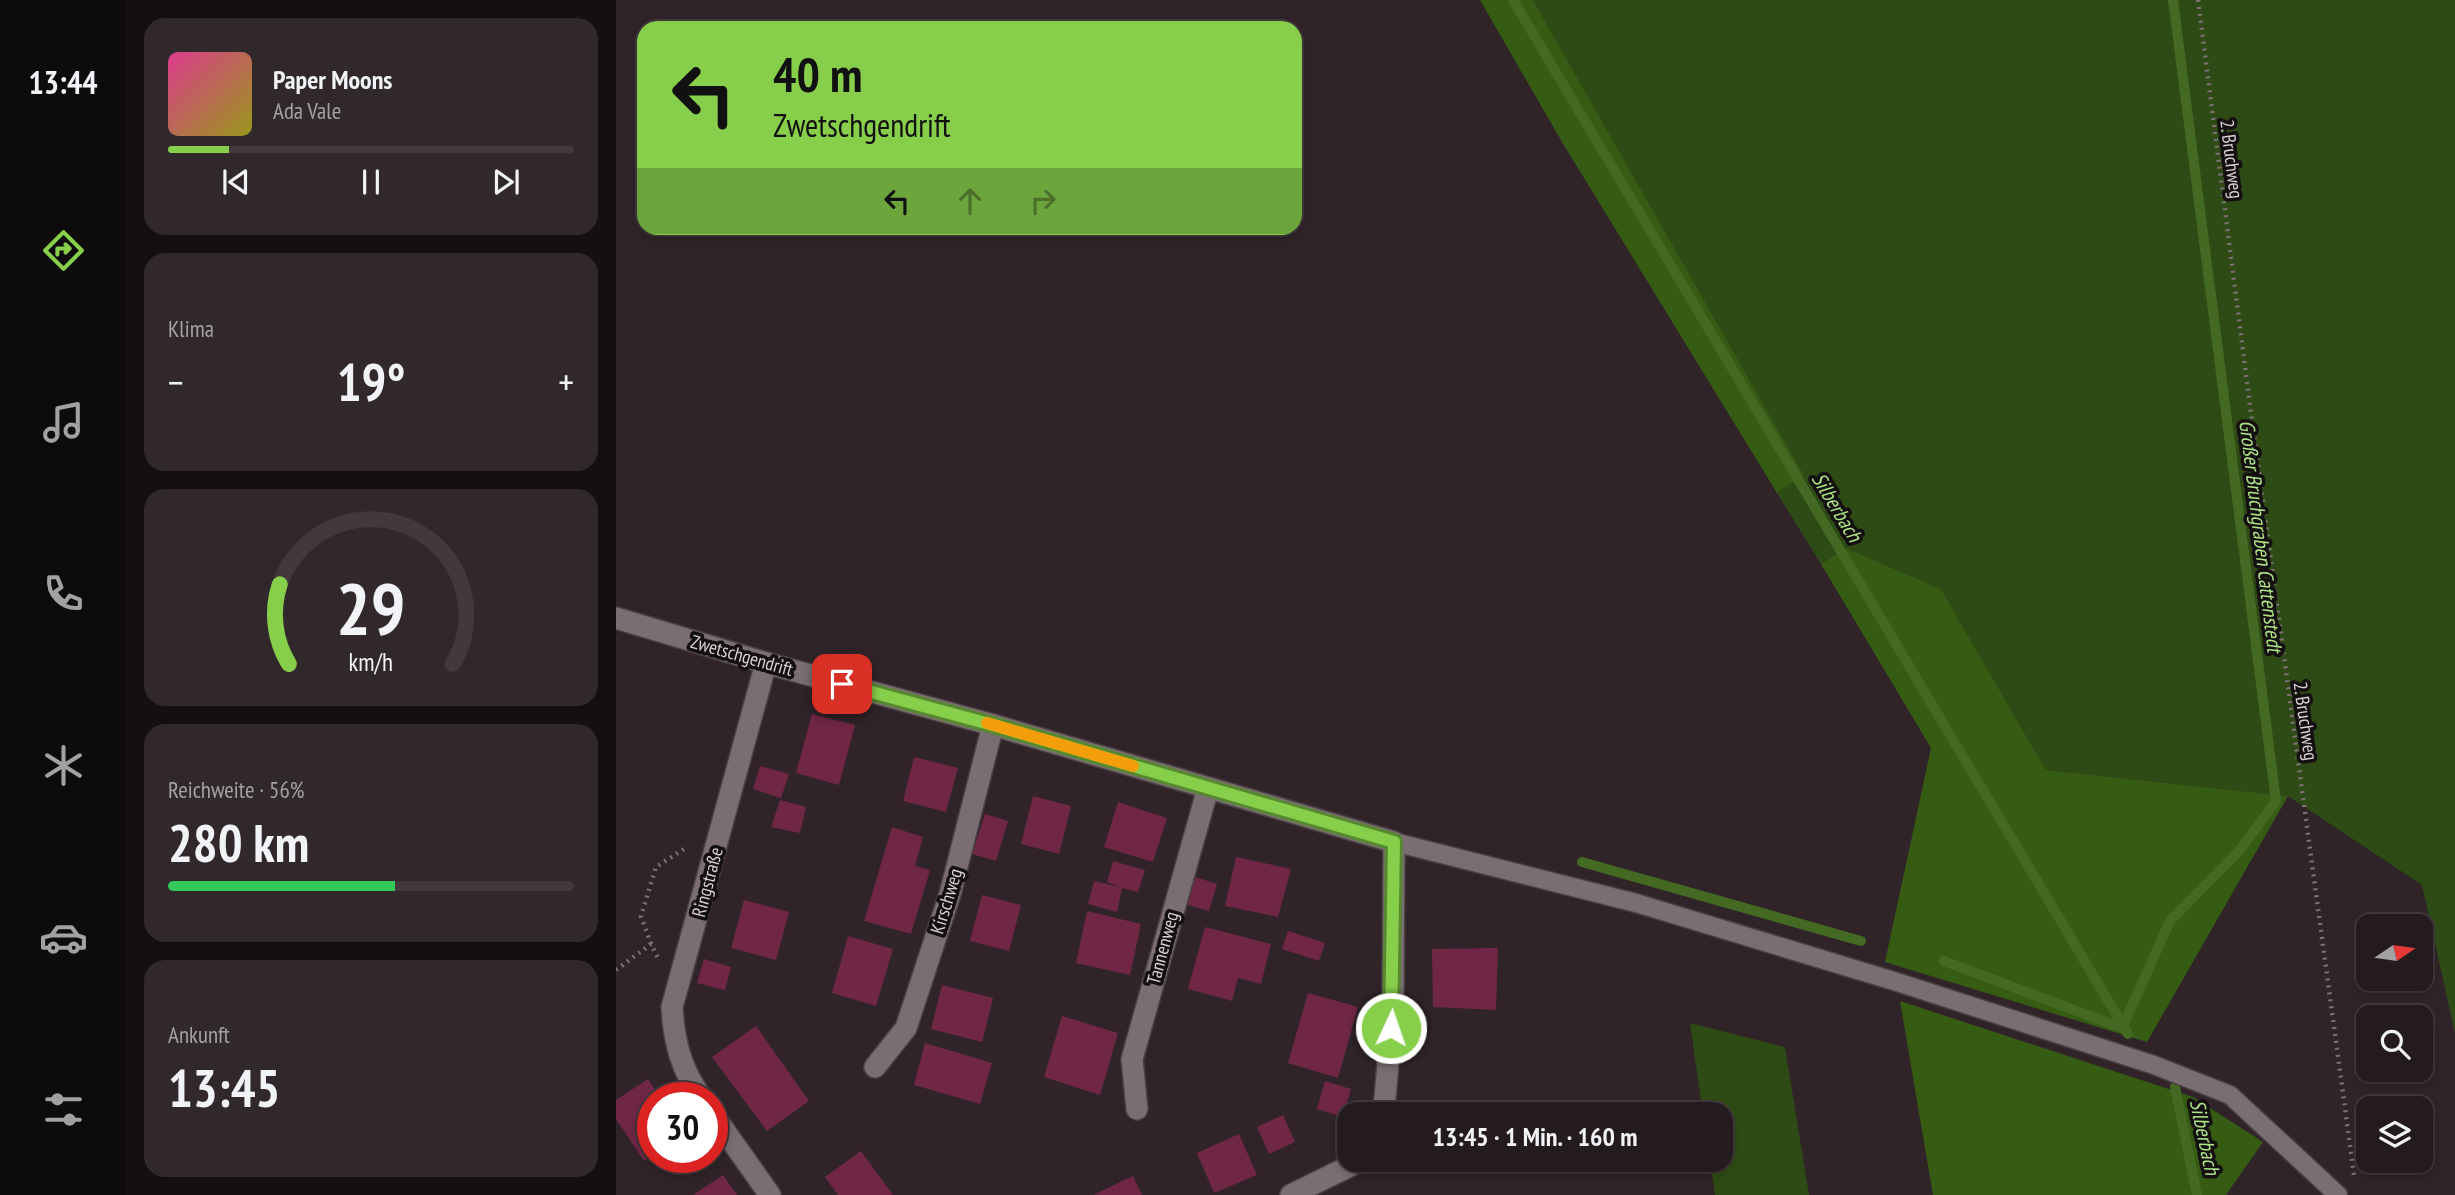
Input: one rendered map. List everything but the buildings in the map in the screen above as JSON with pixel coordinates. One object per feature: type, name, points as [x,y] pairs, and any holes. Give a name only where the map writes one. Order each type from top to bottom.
[{"type":"street","name":"Zwetschgendrift","points":[[616,618],[1394,842]]},
{"type":"street","name":"Ringstraße","points":[[690,1082],[674,1038],[672,1007],[766,663]]},
{"type":"street","name":"Kirschweg","points":[[875,1067],[906,1028],[950,894],[993,725]]},
{"type":"street","name":"Tannenweg","points":[[1137,1109],[1132,1059],[1208,788]]},
{"type":"street","points":[[1384,1102],[1393,1004],[1394,842]]},
{"type":"street","points":[[728,1136],[770,1195]]},
{"type":"street","points":[[1291,1195],[1338,1172]]},
{"type":"lane","points":[[1394,842],[1636,903],[1897,982],[2154,1065],[2230,1095],[2338,1195]]},
{"type":"path","name":"2. Bruchweg","points":[[2198,0],[2251,419],[2354,1181]]},
{"type":"path","points":[[651,944],[640,916],[656,867],[722,827]]},
{"type":"green space","points":[[1480,0],[1533,0],[1804,475],[1777,493],[1562,142]]},
{"type":"green space","points":[[1533,0],[2455,0],[2455,1033],[2433,934],[2433,914],[2428,914],[2422,885],[2288,796],[2046,770],[1941,589],[1846,548],[1821,564],[1777,493],[1804,475]]},
{"type":"green space","points":[[1846,548],[1941,589],[2046,770],[2288,796],[2147,1042],[1885,962],[1931,748],[1821,564]]},
{"type":"green space","points":[[1900,1001],[2193,1097],[2263,1142],[2226,1195],[1933,1195]]},
{"type":"green space","points":[[1690,1023],[1785,1047],[1809,1195],[1715,1195],[1712,1172],[1733,1172],[1733,1102],[1701,1102]]},
{"type":"waterway","name":"Silberbach","points":[[1513,0],[2128,1034]]},
{"type":"waterway","name":"Großer Bruchgraben Cattenstedt","points":[[1944,961],[2122,1028],[2170,921],[2240,850],[2276,801],[2173,0]]},
{"type":"waterway","points":[[1582,862],[1861,941]]},
{"type":"waterway","name":"Silberbach","points":[[2175,1087],[2197,1195]]},
{"type":"slow traffic","points":[[987,723],[1133,766]]},
{"type":"route","points":[[842,684],[993,725],[1394,842],[1391,1028]]}]
